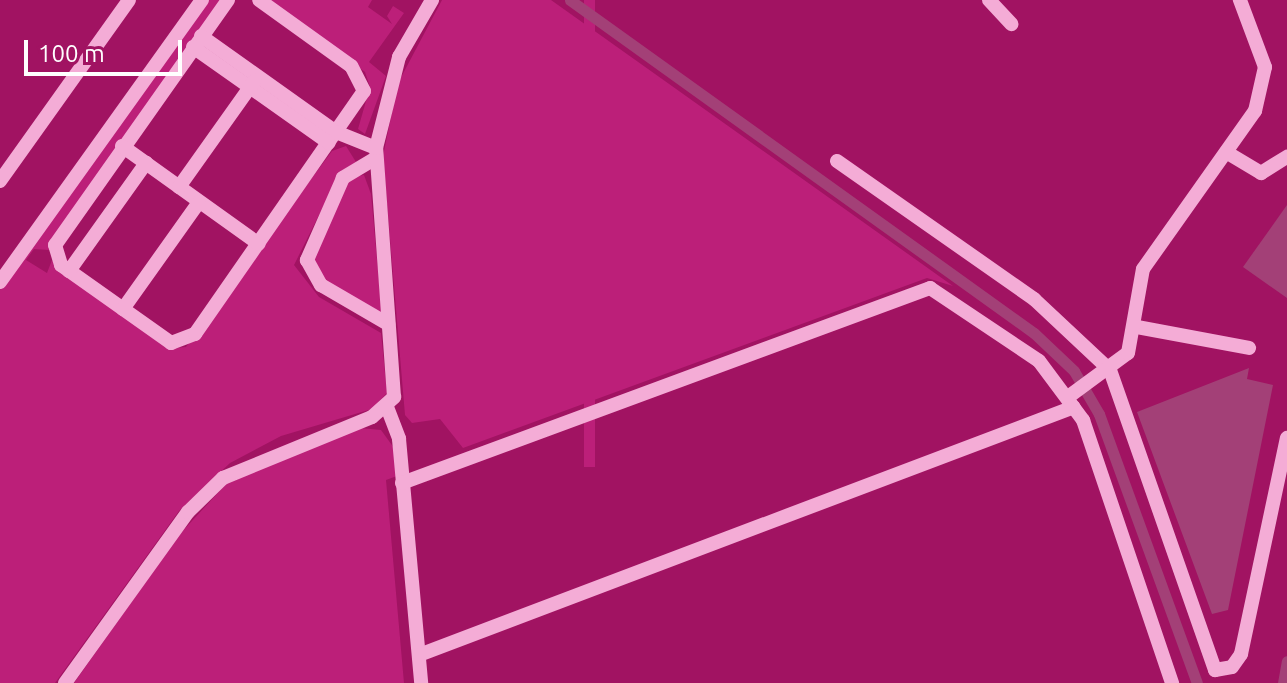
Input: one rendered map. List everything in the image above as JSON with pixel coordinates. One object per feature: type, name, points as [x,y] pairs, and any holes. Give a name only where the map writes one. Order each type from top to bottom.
[{"type":"street","points":[[0,181],[129,0]]},
{"type":"street","points":[[0,282],[202,0]]},
{"type":"street","points":[[228,0],[58,239],[57,260],[69,271],[165,340],[184,343],[259,244],[364,91],[351,66],[258,0]]},
{"type":"street","points":[[65,683],[188,512],[223,478],[387,407],[395,394],[376,153],[399,57],[432,0]]},
{"type":"street","points":[[989,0],[1011,24]]},
{"type":"street","points":[[419,655],[1072,399],[1104,374],[1137,327],[1143,269],[1255,111],[1263,83],[1263,54],[1240,0]]},
{"type":"street","points":[[197,42],[210,59],[234,76],[254,82],[264,97],[293,118],[333,138],[376,153]]},
{"type":"street","points":[[197,42],[333,138]]},
{"type":"street","points":[[179,187],[254,82]]},
{"type":"street","points":[[122,146],[259,244]]},
{"type":"street","points":[[1226,152],[1261,173],[1287,157]]},
{"type":"street","points":[[376,153],[343,178],[307,260],[321,285],[388,324]]},
{"type":"street","points":[[837,161],[1034,299],[1104,374],[1215,670],[1232,667],[1241,654],[1287,438]]},
{"type":"street","points":[[69,271],[146,163]]},
{"type":"street","points":[[123,309],[199,202]]},
{"type":"street","points":[[402,483],[925,288],[1029,353],[1072,399],[1172,683]]},
{"type":"street","points":[[1137,327],[1249,348]]},
{"type":"street","points":[[387,407],[402,483],[421,683]]},
{"type":"shaded area","points":[[204,0],[222,0],[49,250],[34,249],[26,260],[47,273],[52,260],[174,348],[186,347],[332,151],[346,146],[356,162],[341,171],[294,265],[319,297],[381,333],[387,393],[372,409],[281,436],[230,463],[179,511],[55,683],[0,683],[0,286]]},
{"type":"shaded area","points":[[266,0],[372,0],[368,7],[392,24],[387,16],[393,6],[404,13],[369,62],[386,76],[365,134],[358,129],[370,87],[365,72]]},
{"type":"shaded area","points":[[442,0],[551,0],[953,286],[927,278],[463,448],[440,419],[412,423],[405,415],[383,156],[398,83]]},
{"type":"shaded area","points":[[584,0],[595,0],[595,467],[584,467]]},
{"type":"shaded area","points":[[364,175],[371,194],[382,315],[333,292],[312,262],[350,177]]},
{"type":"shaded area","points":[[1287,205],[1287,298],[1243,267]]},
{"type":"shaded area","points":[[1249,368],[1247,379],[1273,385],[1228,610],[1212,614],[1137,412]]},
{"type":"shaded area","points":[[360,428],[381,430],[394,448],[397,476],[386,480],[404,683],[74,683],[179,535],[228,482]]},
{"type":"waterway","points":[[570,0],[1034,333],[1074,371],[1099,414],[1197,683]]},
{"type":"waterway","points":[[1283,683],[1287,661]]}]
